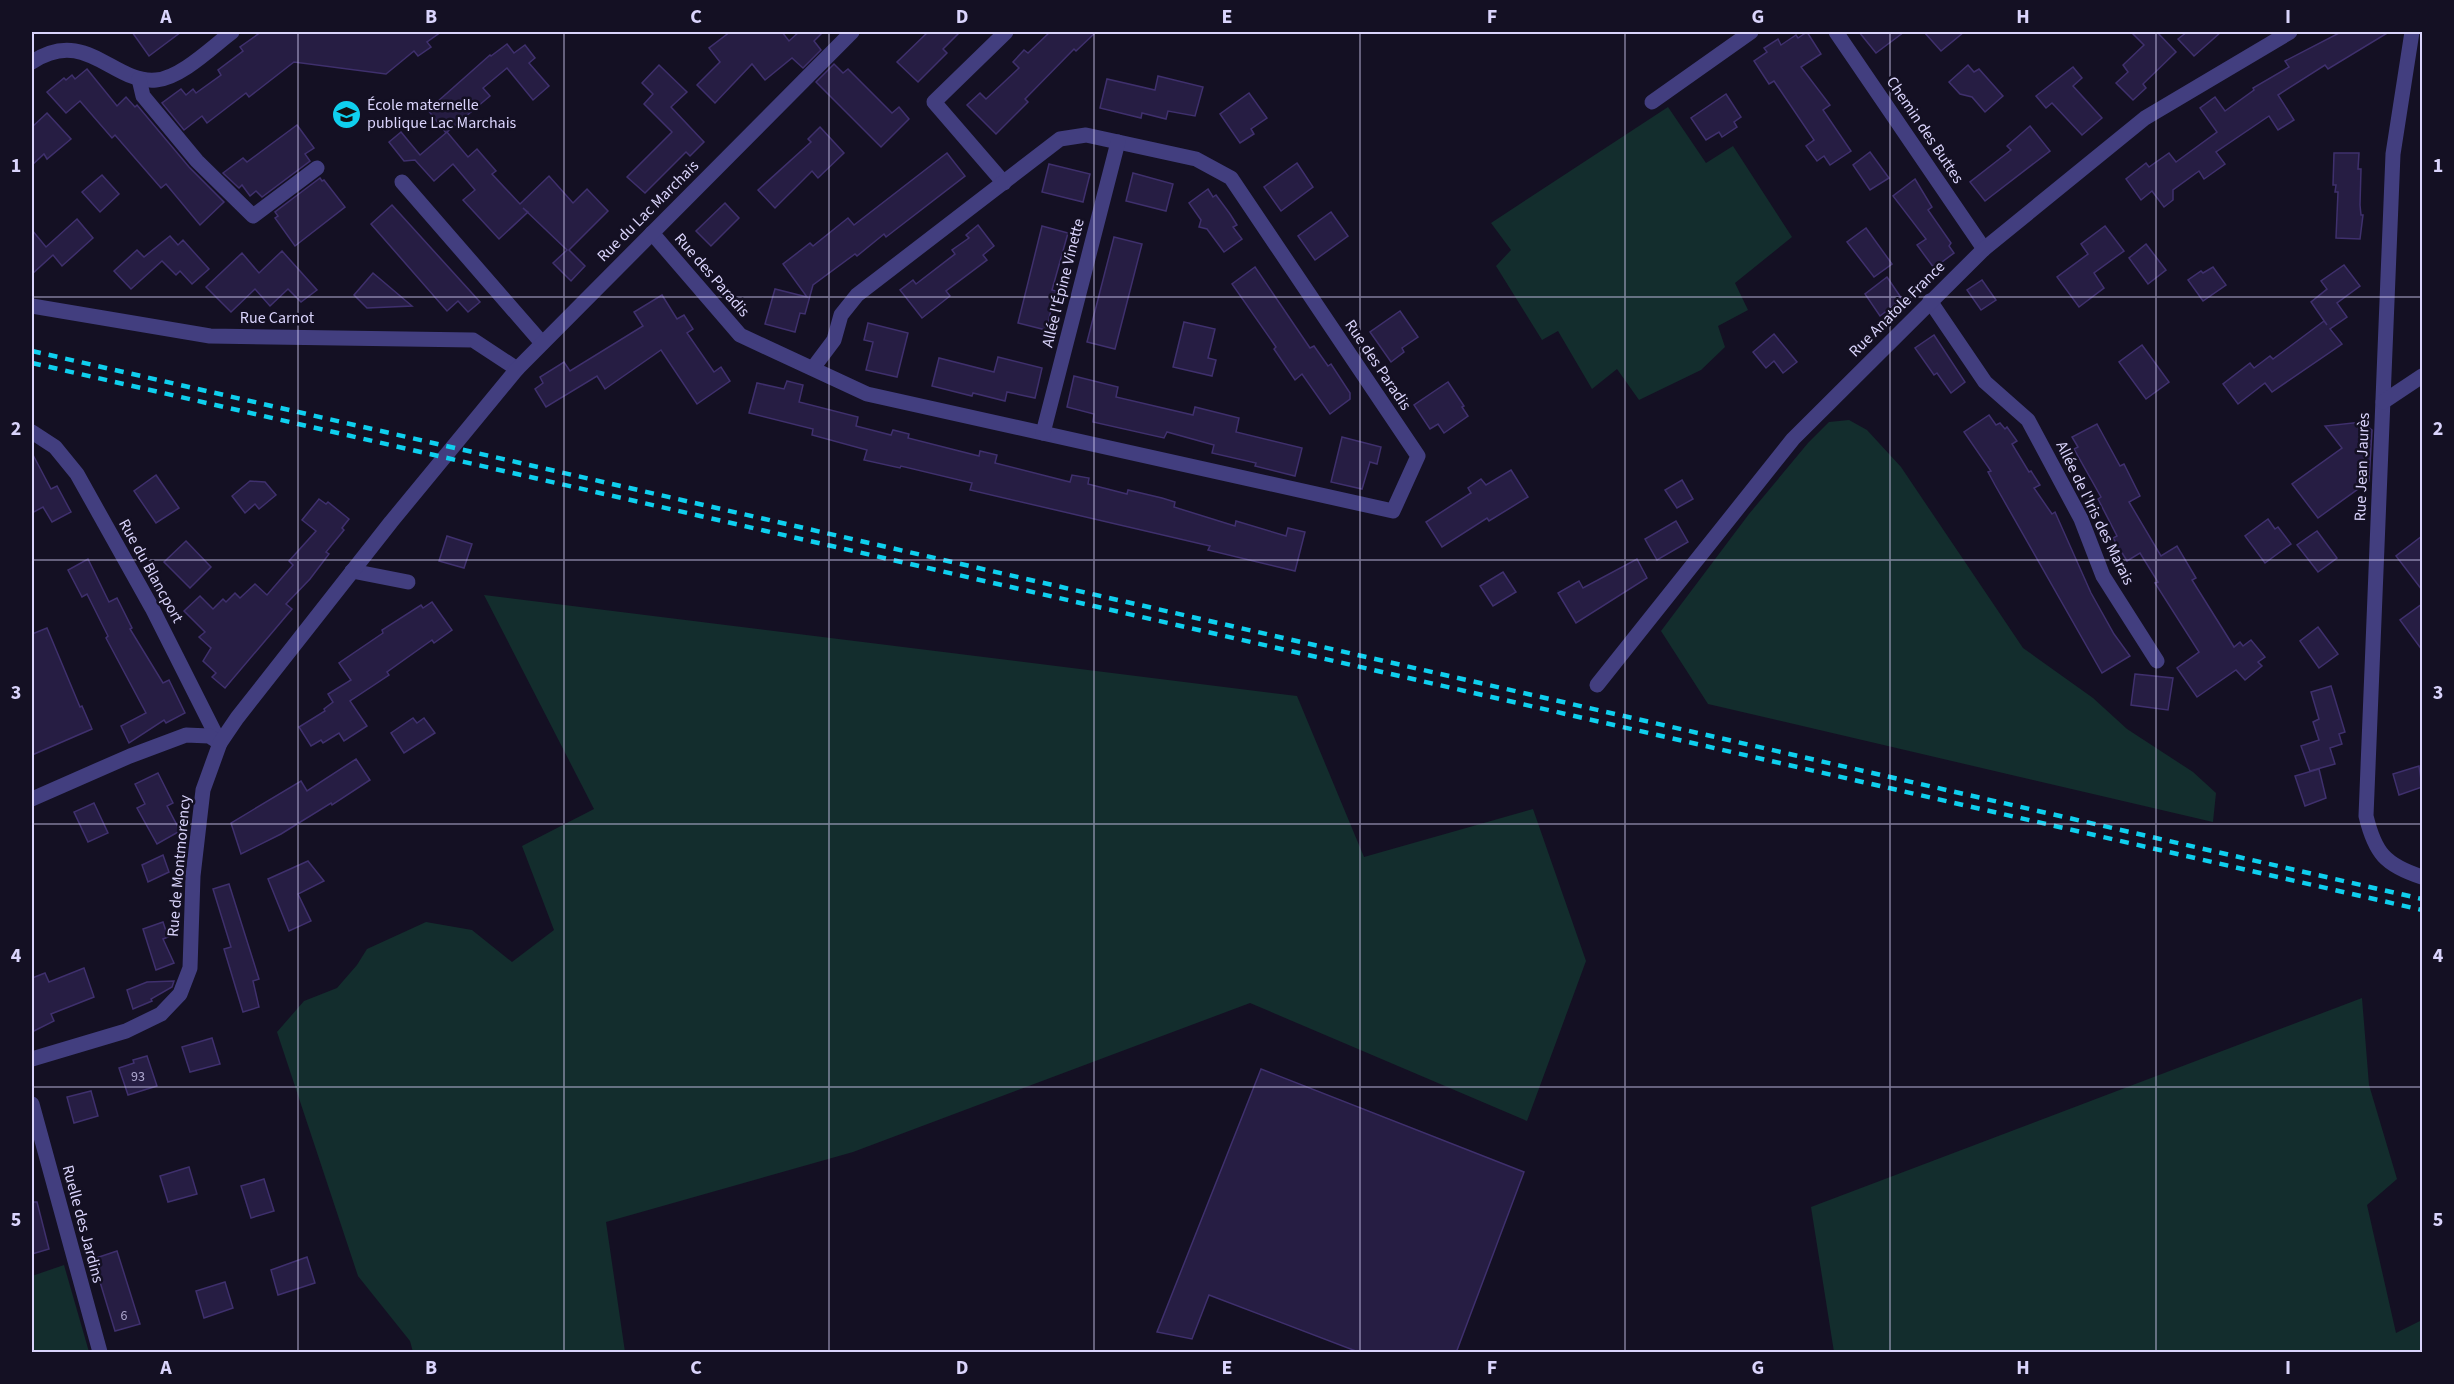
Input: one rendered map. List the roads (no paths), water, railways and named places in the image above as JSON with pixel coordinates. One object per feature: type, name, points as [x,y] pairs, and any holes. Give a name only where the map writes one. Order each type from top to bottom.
[{"type":"street","points":[[32,62],[40,56],[60,50],[94,55],[139,80],[156,80],[174,76],[232,32]]},
{"type":"street","name":"Rue du Lac Marchais","points":[[410,499],[517,369],[852,32]]},
{"type":"street","points":[[1004,183],[934,102],[1006,32]]},
{"type":"street","points":[[1652,102],[1751,32]]},
{"type":"street","name":"Chemin des Buttes","points":[[1836,32],[1984,249]]},
{"type":"street","name":"Rue Anatole France","points":[[1597,685],[1793,439],[1984,249],[2145,118],[2290,32]]},
{"type":"street","name":"Rue Jean Jaurès","points":[[2412,32],[2393,154],[2366,816],[2372,840],[2386,858],[2401,870],[2422,877]]},
{"type":"street","points":[[139,80],[143,96],[197,161],[253,216],[317,168]]},
{"type":"street","name":"Rue des Paradis","points":[[652,233],[740,335],[867,394],[1393,511],[1418,456],[1231,178],[1197,159],[1086,135],[1060,139],[857,295],[841,315],[834,340],[813,368]]},
{"type":"street","name":"Allée l'Épine Vinette","points":[[1043,433],[1118,142]]},
{"type":"street","points":[[402,182],[542,343]]},
{"type":"street","name":"Allée de l'Iris des Marais","points":[[1930,301],[1984,382],[2028,420],[2081,519],[2103,576],[2157,661]]},
{"type":"street","name":"Rue Carnot","points":[[32,306],[210,336],[472,340],[517,369]]},
{"type":"street","points":[[2382,402],[2422,376]]},
{"type":"street","name":"Rue du Blancport","points":[[32,432],[55,447],[77,474],[152,608],[220,742]]},
{"type":"street","name":"Rue de Montmorency","points":[[32,1059],[126,1030],[161,1014],[180,994],[190,968],[193,876],[203,790],[220,742],[259,687],[410,499]]},
{"type":"street","points":[[352,571],[408,582]]},
{"type":"street","points":[[32,799],[130,756],[186,735],[209,736],[220,742]]},
{"type":"street","name":"Ruelle des Jardins","points":[[32,1104],[100,1353]]},
{"type":"railway","points":[[32,351],[2422,899]]},
{"type":"railway","points":[[32,363],[2422,910]]},
{"type":"place","name":"École maternelle publique Lac Marchais","points":[[346,114]]}]
